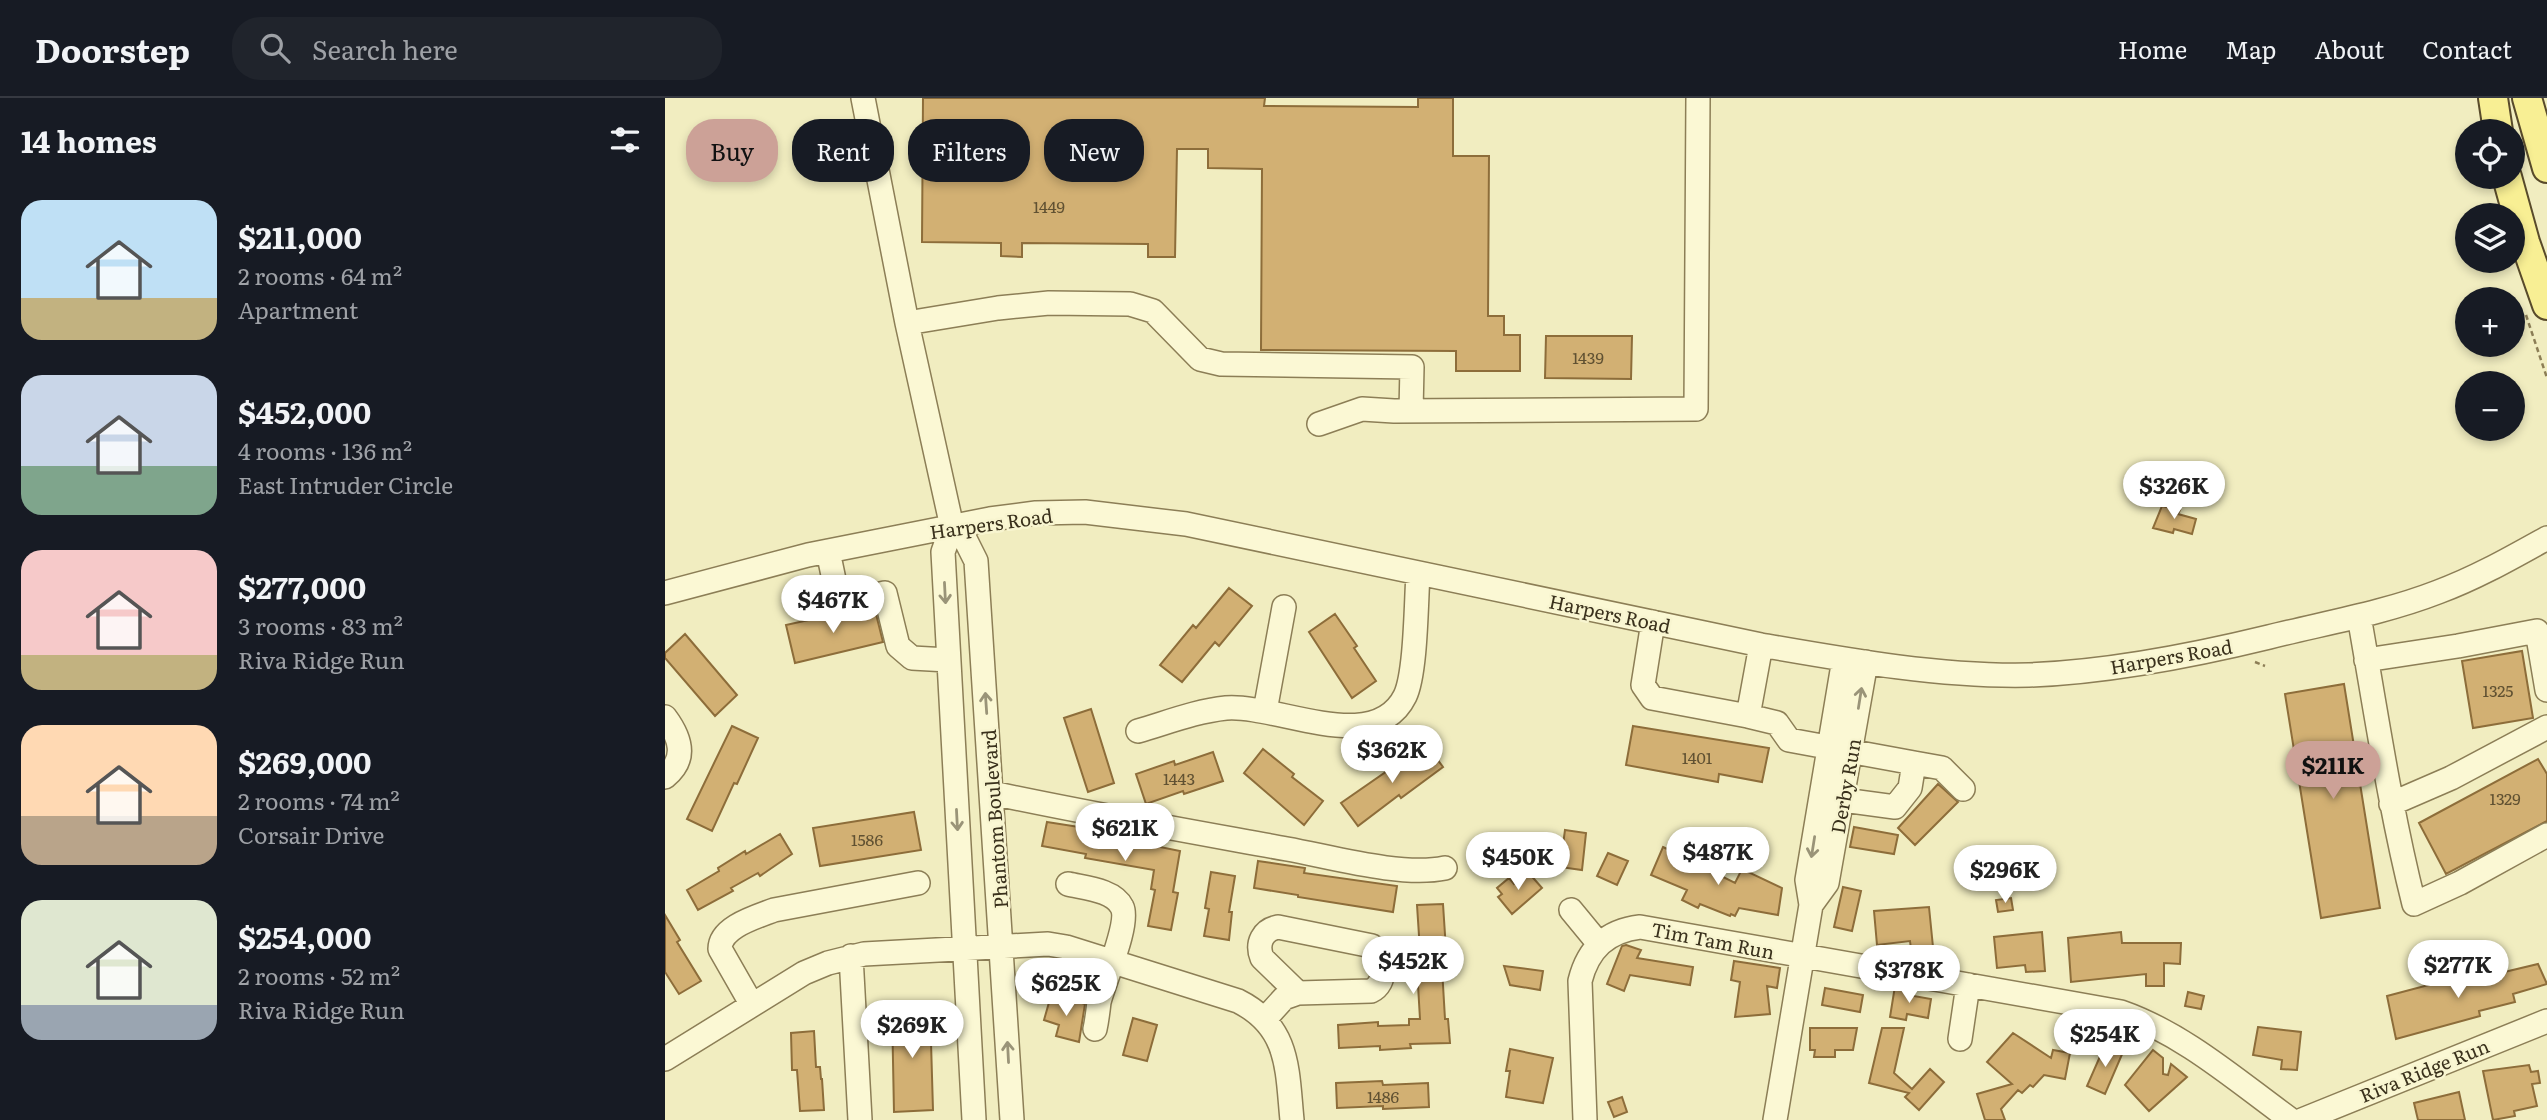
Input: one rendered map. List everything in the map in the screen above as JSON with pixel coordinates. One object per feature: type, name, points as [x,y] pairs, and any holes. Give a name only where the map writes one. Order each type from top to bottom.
[{"type":"main road","points":[[2493,98],[2496,119]]},
{"type":"main road","points":[[2527,98],[2547,168]]},
{"type":"main road","points":[[2510,189],[2525,242],[2537,310]]},
{"type":"street","name":"Phantom Boulevard","points":[[863,98],[907,323],[952,527],[943,552],[974,1120]]},
{"type":"street","points":[[1319,424],[1362,409],[1696,409],[1698,98]]},
{"type":"street","points":[[907,323],[1037,304],[1130,304],[1153,311],[1200,359],[1221,364],[1412,367],[1411,411]]},
{"type":"street","name":"Harpers Road","points":[[665,593],[828,551],[952,527],[1036,513],[1086,512],[1186,524],[1761,645],[1899,667],[2028,675],[2093,670],[2208,651],[2359,616],[2436,593],[2489,570],[2547,538]]},
{"type":"street","name":"Phantom Boulevard","points":[[952,527],[965,539],[976,561],[1012,1120]]},
{"type":"street","points":[[828,551],[839,604],[885,593],[898,646],[912,658],[949,660]]},
{"type":"street","points":[[1138,731],[1228,708],[1265,711],[1350,727],[1370,725],[1386,719],[1398,707],[1409,684],[1418,574]]},
{"type":"street","points":[[1265,711],[1284,607]]},
{"type":"street","points":[[2359,616],[2391,804],[2414,904],[2460,883],[2547,835]]},
{"type":"street","points":[[1653,622],[1643,685],[1652,698],[1777,723],[1789,740],[1942,768],[1963,789]]},
{"type":"street","points":[[2366,660],[2537,631],[2547,690]]},
{"type":"street","points":[[1748,716],[1761,645]]},
{"type":"street","name":"Derby Run","points":[[1775,1120],[1811,905],[1807,880],[1832,798],[1855,661]]},
{"type":"street","points":[[665,717],[678,738],[681,750],[678,762],[665,776]]},
{"type":"street","points":[[2391,804],[2451,778],[2547,727]]},
{"type":"street","points":[[1832,798],[1895,807],[1909,788],[1914,764]]},
{"type":"street","points":[[992,793],[1117,820],[1372,865],[1416,871],[1445,868]]},
{"type":"street","points":[[752,1005],[720,949],[720,941],[724,935],[773,910],[918,883]]},
{"type":"street","points":[[1068,884],[1104,893],[1121,904],[1124,917],[1100,1000],[1095,1029]]},
{"type":"street","points":[[1571,910],[1599,944],[1583,966],[1580,981],[1585,1120]]},
{"type":"street","points":[[1265,1019],[1284,998],[1298,993],[1371,991],[1377,988],[1381,982],[1382,960],[1372,946],[1363,943],[1278,927],[1270,929],[1261,940],[1259,951],[1262,958],[1298,993]]},
{"type":"street","name":"Tim Tam Run","points":[[1599,944],[1625,929],[1650,927],[1803,957]]},
{"type":"street","points":[[665,1059],[804,973],[851,956],[1048,944],[1066,947],[1238,1001],[1265,1019],[1280,1041],[1286,1060],[1291,1120]]},
{"type":"street","points":[[851,956],[860,1120]]},
{"type":"street","points":[[1803,957],[2071,1001],[2121,1012],[2170,1033],[2291,1120]]},
{"type":"street","points":[[1960,1040],[1968,985]]},
{"type":"street","name":"Riva Ridge Run","points":[[2302,1120],[2547,1021]]},
{"type":"path","points":[[2537,310],[2547,378]]},
{"type":"building","points":[[923,98],[1265,98],[1264,106],[1418,107],[1418,98],[1453,98],[1453,156],[1489,156],[1488,316],[1504,316],[1504,335],[1520,335],[1520,371],[1456,371],[1456,351],[1261,350],[1262,169],[1208,168],[1208,149],[1177,149],[1175,257],[1148,257],[1148,244],[1022,243],[1022,257],[1001,256],[1001,243],[922,242],[922,182],[1030,182],[1030,119],[923,119]]},
{"type":"building","points":[[1546,336],[1632,336],[1631,379],[1545,378]]},
{"type":"building","points":[[2162,506],[2180,510],[2178,514],[2196,519],[2192,534],[2174,529],[2173,533],[2153,528]]},
{"type":"building","points":[[1229,588],[1252,606],[1219,646],[1215,642],[1182,682],[1160,665],[1193,625],[1196,628]]},
{"type":"building","points":[[875,610],[883,642],[795,663],[786,625],[831,615],[842,618]]},
{"type":"building","points":[[1335,614],[1376,681],[1352,698],[1309,632]]},
{"type":"building","points":[[685,634],[737,695],[715,716],[665,658],[665,653]]},
{"type":"building","points":[[2522,651],[2533,718],[2473,728],[2462,661]]},
{"type":"building","points":[[2344,684],[2380,908],[2321,918],[2285,694]]},
{"type":"building","points":[[1091,709],[1114,783],[1088,792],[1064,718]]},
{"type":"building","points":[[732,726],[758,738],[712,831],[687,819]]},
{"type":"building","points":[[1633,726],[1769,748],[1762,782],[1719,774],[1718,782],[1626,765]]},
{"type":"building","points":[[1426,744],[1443,767],[1358,826],[1341,803]]},
{"type":"building","points":[[1263,749],[1294,774],[1292,777],[1323,801],[1304,825],[1244,773]]},
{"type":"building","points":[[1213,752],[1223,781],[1146,804],[1136,774]]},
{"type":"building","points":[[2538,759],[2547,774],[2547,821],[2446,874],[2419,823]]},
{"type":"building","points":[[1938,784],[1958,802],[1915,845],[1898,828]]},
{"type":"building","points":[[914,812],[921,850],[820,866],[813,828]]},
{"type":"building","points":[[1047,822],[1092,829],[1091,833],[1180,851],[1173,892],[1178,893],[1171,930],[1148,926],[1155,890],[1151,889],[1154,870],[1085,858],[1086,854],[1042,846]]},
{"type":"building","points":[[1854,827],[1898,835],[1894,854],[1850,847]]},
{"type":"building","points":[[1565,830],[1586,833],[1582,870],[1560,867]]},
{"type":"building","points":[[780,834],[792,854],[760,876],[758,873],[731,888],[733,891],[698,910],[687,890],[745,851],[746,854]]},
{"type":"building","points":[[1663,847],[1735,883],[1742,869],[1782,888],[1778,915],[1739,908],[1735,916],[1730,916],[1700,904],[1698,908],[1682,900],[1687,890],[1651,875]]},
{"type":"building","points":[[1608,853],[1628,861],[1617,885],[1597,876]]},
{"type":"building","points":[[1258,861],[1305,868],[1304,873],[1397,886],[1393,912],[1254,888]]},
{"type":"building","points":[[1211,872],[1235,876],[1229,912],[1232,912],[1229,940],[1204,936]]},
{"type":"building","points":[[1528,872],[1542,888],[1512,914],[1498,897],[1502,894],[1497,888],[1509,878],[1514,884]]},
{"type":"building","points":[[1843,887],[1861,891],[1852,931],[1834,927]]},
{"type":"building","points":[[2011,898],[2013,910],[1998,912],[1996,900]]},
{"type":"building","points":[[1443,904],[1446,950],[1441,951],[1445,1019],[1448,1019],[1450,1043],[1410,1044],[1411,1048],[1380,1050],[1380,1046],[1339,1048],[1338,1025],[1378,1022],[1378,1026],[1409,1025],[1409,1019],[1420,1019],[1416,951],[1420,951],[1417,905]]},
{"type":"building","points":[[1929,907],[1933,947],[1911,949],[1910,941],[1877,945],[1874,911]]},
{"type":"building","points":[[665,915],[680,940],[677,942],[701,981],[679,994],[665,972]]},
{"type":"building","points":[[2042,932],[2045,971],[2026,972],[2025,965],[1997,968],[1994,937]]},
{"type":"building","points":[[2121,932],[2122,943],[2181,943],[2180,964],[2164,963],[2164,986],[2146,986],[2146,974],[2071,982],[2068,938]]},
{"type":"building","points":[[1622,946],[1641,950],[1637,958],[1693,967],[1690,985],[1630,975],[1624,991],[1607,984]]},
{"type":"building","points":[[1734,961],[1780,968],[1777,988],[1767,986],[1770,1014],[1735,1017],[1740,982],[1731,980]]},
{"type":"building","points":[[2538,964],[2547,984],[2513,994],[2515,1002],[2479,1011],[2480,1016],[2396,1039],[2387,996],[2470,974],[2471,980]]},
{"type":"building","points":[[1504,966],[1543,971],[1540,990],[1510,985]]},
{"type":"building","points":[[1895,986],[1909,989],[1908,995],[1931,999],[1928,1018],[1907,1014],[1906,1020],[1890,1017]]},
{"type":"building","points":[[1825,988],[1863,995],[1860,1012],[1822,1005]]},
{"type":"building","points":[[2188,992],[2204,996],[2201,1009],[2185,1006]]},
{"type":"building","points":[[1067,998],[1085,1004],[1079,1042],[1056,1036],[1059,1025],[1044,1020],[1050,999],[1065,1003]]},
{"type":"building","points":[[930,1008],[933,1110],[894,1112],[892,1010]]},
{"type":"building","points":[[1133,1018],[1157,1025],[1147,1061],[1123,1055]]},
{"type":"building","points":[[2258,1027],[2301,1032],[2297,1070],[2281,1069],[2282,1060],[2253,1055]]},
{"type":"building","points":[[1810,1028],[1857,1028],[1853,1050],[1835,1050],[1835,1057],[1814,1057],[1815,1050],[1810,1050]]},
{"type":"building","points":[[1882,1028],[1904,1028],[1894,1073],[1912,1089],[1930,1069],[1944,1082],[1919,1110],[1905,1097],[1909,1093],[1869,1083]]},
{"type":"building","points":[[814,1031],[816,1067],[820,1067],[824,1110],[800,1111],[797,1070],[792,1070],[791,1033]]},
{"type":"building","points":[[2013,1033],[2051,1058],[2053,1050],[2070,1053],[2065,1079],[2044,1075],[2033,1087],[2030,1085],[2022,1093],[2018,1090],[2001,1109],[2005,1120],[1985,1120],[1977,1094],[2012,1084],[1987,1062]]},
{"type":"building","points":[[2105,1045],[2123,1052],[2105,1094],[2087,1086]]},
{"type":"building","points":[[1510,1049],[1553,1058],[1543,1103],[1506,1097],[1510,1071],[1506,1071]]},
{"type":"building","points":[[2153,1050],[2163,1058],[2163,1074],[2168,1075],[2171,1064],[2187,1077],[2149,1111],[2125,1085]]},
{"type":"building","points":[[2529,1065],[2531,1072],[2538,1071],[2540,1083],[2532,1084],[2537,1106],[2514,1111],[2515,1116],[2493,1120],[2483,1071]]},
{"type":"building","points":[[1382,1081],[1383,1085],[1428,1083],[1429,1107],[1337,1108],[1336,1083]]},
{"type":"building","points":[[2459,1092],[2465,1120],[2418,1120],[2414,1103]]},
{"type":"building","points":[[1622,1097],[1627,1112],[1614,1117],[1608,1102]]}]
